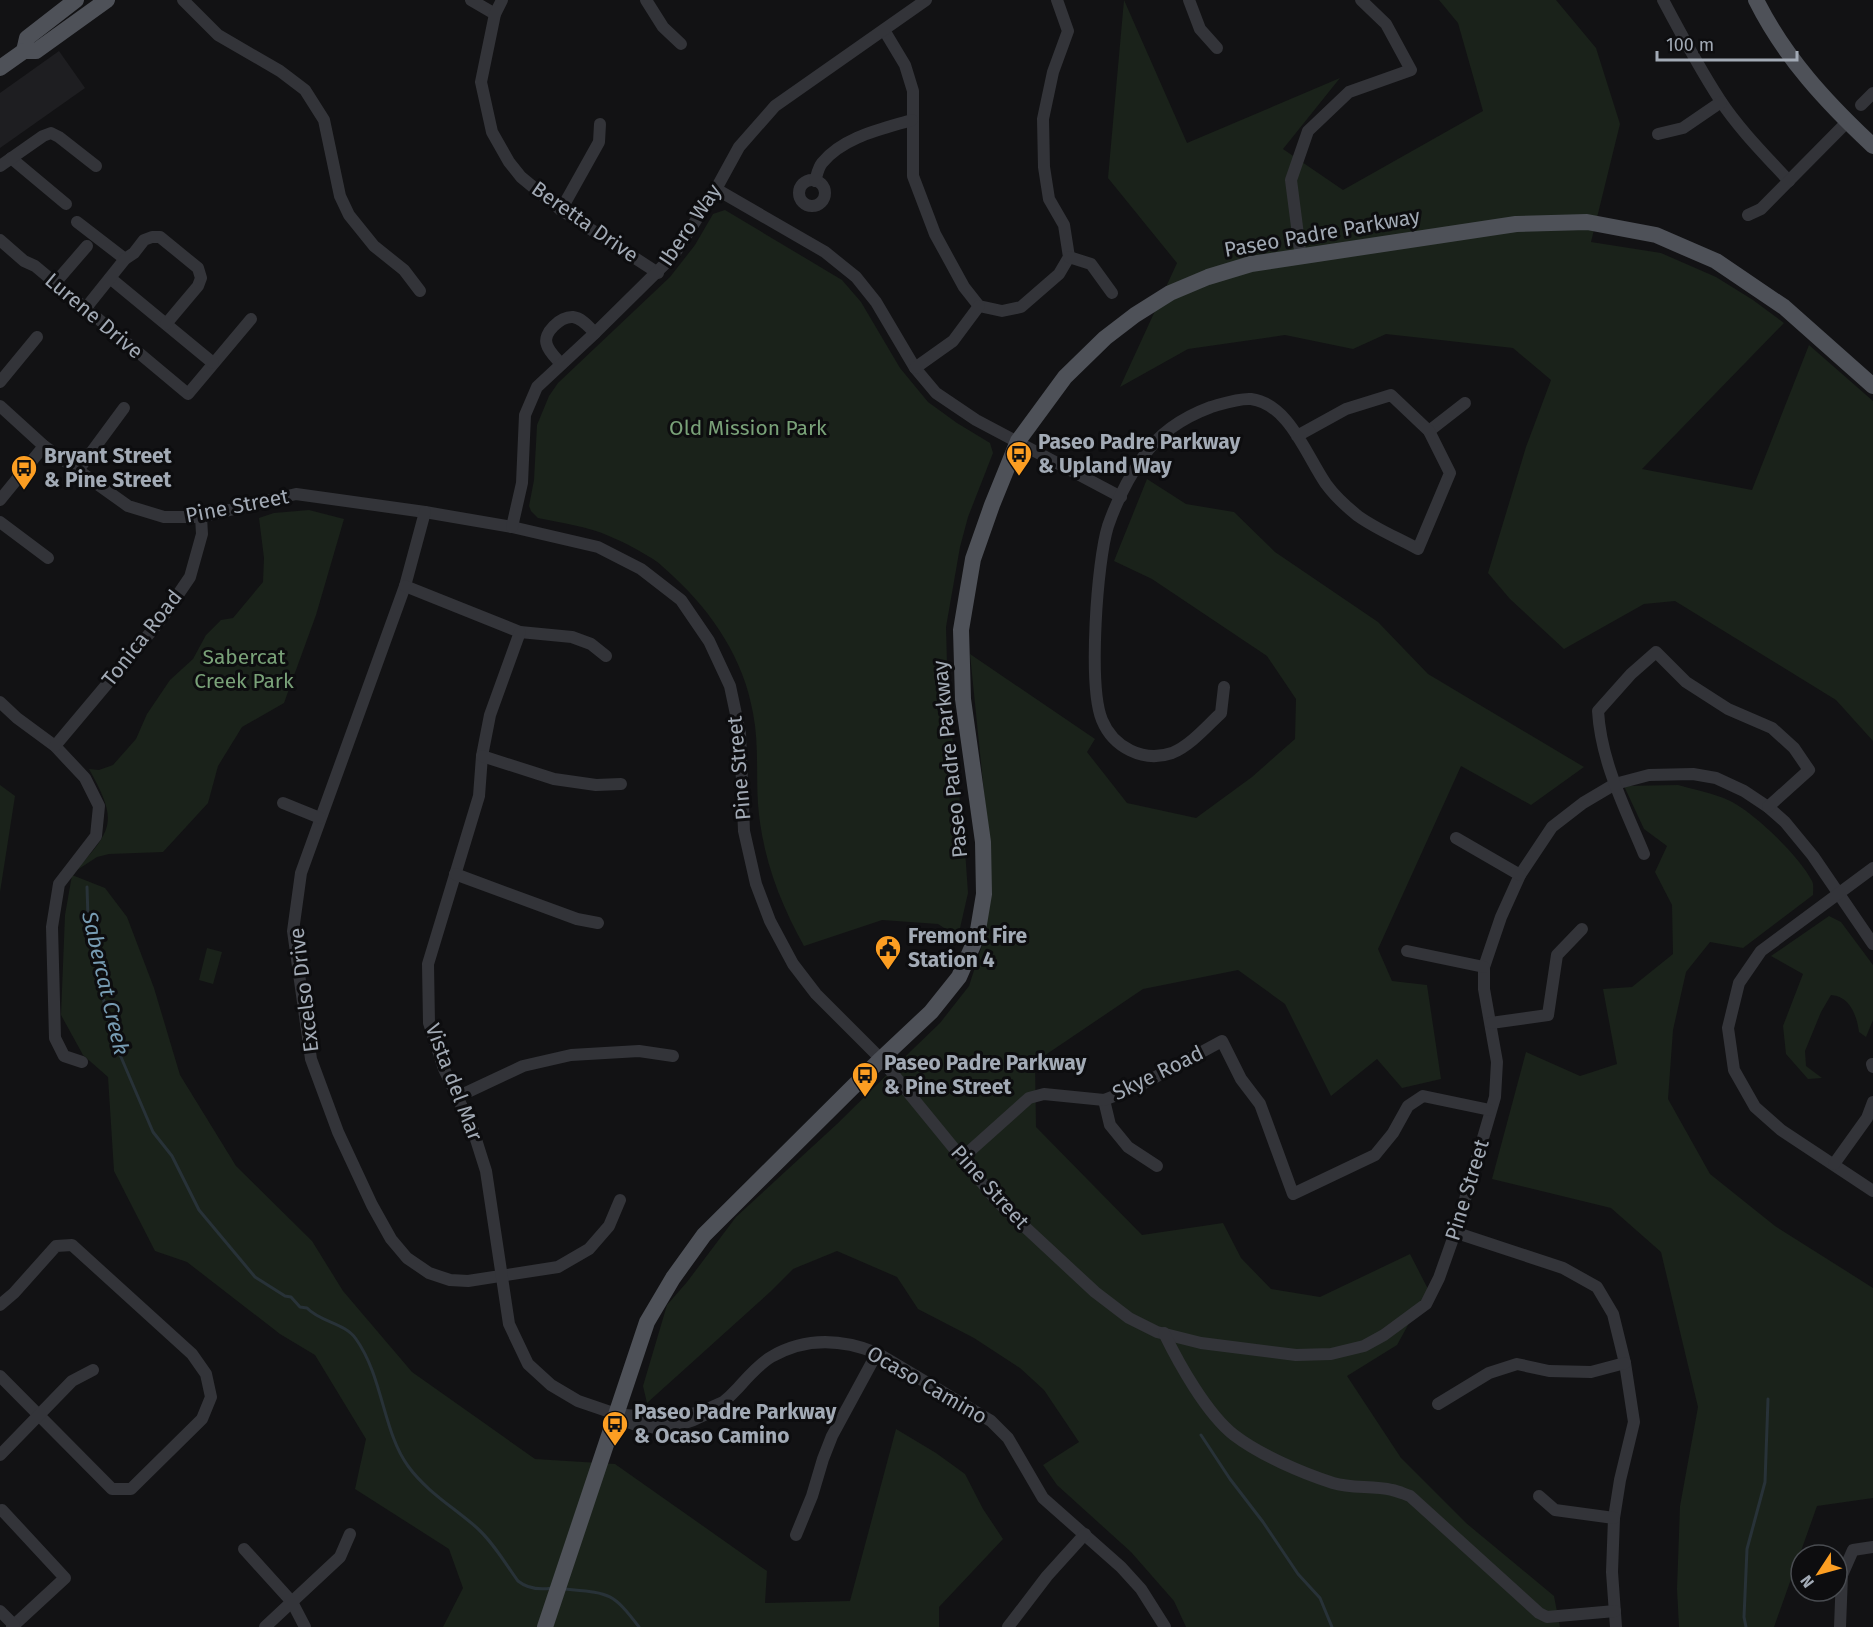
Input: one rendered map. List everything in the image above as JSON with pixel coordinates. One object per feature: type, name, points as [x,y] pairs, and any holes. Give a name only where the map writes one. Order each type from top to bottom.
[{"type":"main road","points":[[24,51],[27,38],[76,0]]},
{"type":"main road","points":[[0,68],[24,51],[36,51],[107,0]]},
{"type":"main road","points":[[1756,0],[1789,57],[1847,122],[1873,146]]},
{"type":"main road","name":"Paseo Padre Parkway","points":[[545,1627],[647,1322],[673,1278],[704,1235],[931,1012],[959,977],[976,936],[984,894],[983,842],[963,699],[961,630],[973,559],[1018,441],[1065,377],[1105,338],[1135,315],[1170,293],[1208,277],[1251,264],[1516,224],[1587,222],[1656,235],[1716,261],[1785,307],[1873,386]]},
{"type":"street","points":[[183,0],[218,36],[280,71],[304,90],[324,120],[340,196],[350,215],[374,246],[404,270],[420,291]]},
{"type":"street","points":[[471,0],[495,14]]},
{"type":"street","name":"Beretta Drive","points":[[502,0],[495,14],[481,82],[492,132],[509,162],[521,177],[561,210],[658,273]]},
{"type":"street","points":[[646,0],[663,27],[681,44]]},
{"type":"street","name":"Ibero Way","points":[[513,527],[522,483],[525,415],[537,387],[596,333],[673,256],[716,189],[739,147],[775,106],[926,0]]},
{"type":"street","points":[[884,30],[905,65],[913,91],[913,176],[935,234],[964,287],[979,306],[1002,311],[1021,307],[1059,274],[1070,257],[1064,225],[1048,198],[1044,168],[1043,119],[1053,72],[1068,31],[1057,0]]},
{"type":"street","points":[[1189,0],[1200,29],[1217,48]]},
{"type":"street","points":[[1301,258],[1291,180],[1308,131],[1349,92],[1411,70],[1386,24],[1362,0]]},
{"type":"street","points":[[1664,0],[1686,44],[1721,102],[1789,181]]},
{"type":"street","points":[[1861,105],[1873,93]]},
{"type":"street","points":[[1658,134],[1683,128],[1721,102]]},
{"type":"street","points":[[815,181],[820,165],[829,156],[861,135],[912,120]]},
{"type":"street","points":[[1748,215],[1761,209],[1847,122]]},
{"type":"street","points":[[561,210],[599,142],[600,124]]},
{"type":"street","points":[[0,166],[43,136],[51,133],[96,166]]},
{"type":"street","points":[[12,158],[66,204]]},
{"type":"street","points":[[716,189],[825,252],[856,277],[876,302],[915,368],[936,393],[976,420],[1121,496]]},
{"type":"street","points":[[77,222],[125,259]]},
{"type":"street","points":[[85,309],[125,259],[134,253],[144,240],[160,237],[198,268],[201,278],[198,286],[166,324]]},
{"type":"street","name":"Lurene Drive","points":[[0,240],[188,394],[213,363]]},
{"type":"street","points":[[55,283],[87,246]]},
{"type":"street","points":[[1070,257],[1091,264],[1112,293]]},
{"type":"street","points":[[110,278],[213,363],[251,319]]},
{"type":"street","points":[[915,368],[953,341],[979,306]]},
{"type":"street","points":[[561,364],[546,345],[546,335],[550,329],[570,317],[581,320],[596,333]]},
{"type":"street","points":[[0,382],[37,337]]},
{"type":"street","points":[[1224,687],[1221,713],[1194,738],[1173,752],[1156,756],[1138,754],[1123,747],[1110,735],[1097,704],[1095,658],[1100,576],[1108,528],[1121,496],[1154,443],[1172,427],[1195,413],[1218,405],[1250,399],[1274,407],[1298,436],[1327,486],[1358,516],[1418,549],[1450,472],[1429,431],[1391,395],[1346,409],[1298,436]]},
{"type":"street","points":[[1429,431],[1465,403]]},
{"type":"street","name":"Pine Street","points":[[0,406],[44,446],[128,506],[164,517],[201,517],[296,494],[425,512],[513,527],[598,547],[641,569],[681,600],[709,641],[730,686],[740,733],[744,831],[756,885],[770,921],[793,964],[816,994],[881,1059],[997,1201],[1095,1292],[1129,1318],[1164,1333],[1201,1342],[1296,1355],[1331,1354],[1365,1346],[1426,1304],[1439,1278],[1456,1230],[1495,1097],[1497,1062],[1484,989],[1484,967],[1501,917],[1520,875],[1552,827],[1583,803],[1615,784],[1649,775],[1692,774],[1716,778],[1744,791],[1785,822],[1812,856],[1873,944]]},
{"type":"street","points":[[79,469],[124,408]]},
{"type":"street","points":[[0,500],[44,446]]},
{"type":"street","name":"Excelso Drive","points":[[425,512],[405,586],[301,873],[293,932],[311,1059],[338,1132],[372,1205],[391,1239],[407,1258],[429,1273],[450,1280],[468,1281],[558,1267],[589,1249],[609,1226],[620,1200]]},
{"type":"street","name":"Tonica Road","points":[[55,746],[159,621],[190,577],[202,534],[201,517]]},
{"type":"street","points":[[0,522],[48,558]]},
{"type":"street","points":[[405,586],[520,632],[572,637],[591,644],[606,656]]},
{"type":"street","name":"Vista del Mar","points":[[520,632],[490,715],[482,756],[479,796],[428,964],[429,1023],[444,1069],[472,1130],[486,1171],[509,1324],[528,1364],[552,1385],[578,1401],[616,1414]]},
{"type":"street","points":[[1644,854],[1615,784],[1600,736],[1598,711],[1631,674],[1656,652],[1686,682],[1728,709],[1772,728],[1794,748],[1809,770],[1768,807]]},
{"type":"street","points":[[0,702],[17,718],[55,746],[85,777],[99,806],[96,836],[59,884],[52,927],[56,1038],[64,1056],[82,1062]]},
{"type":"street","points":[[482,756],[555,779],[596,785],[621,784]]},
{"type":"street","points":[[283,803],[320,818]]},
{"type":"street","points":[[1456,838],[1520,875]]},
{"type":"street","points":[[1873,868],[1761,951],[1738,983],[1728,1028],[1734,1070],[1755,1107],[1781,1130],[1873,1191]]},
{"type":"street","points":[[455,874],[577,919],[598,923]]},
{"type":"street","points":[[1491,1023],[1548,1016],[1557,955],[1582,929]]},
{"type":"street","points":[[1407,951],[1484,967]]},
{"type":"street","name":"Skye Road","points":[[962,1158],[1029,1098],[1044,1094],[1104,1100],[1137,1087],[1222,1041],[1241,1078],[1260,1104],[1293,1194],[1375,1155],[1394,1133],[1408,1106],[1423,1096],[1490,1110]]},
{"type":"street","points":[[457,1097],[523,1066],[571,1055],[639,1051],[673,1056]]},
{"type":"street","points":[[1104,1100],[1110,1125],[1128,1147],[1157,1166]]},
{"type":"street","points":[[1834,1164],[1867,1118],[1873,1102]]},
{"type":"street","points":[[1456,1230],[1457,1233],[1563,1268],[1596,1287],[1613,1314],[1625,1363],[1634,1422],[1620,1480],[1614,1518],[1612,1572],[1616,1627]]},
{"type":"street","points":[[0,1305],[14,1293],[56,1246],[72,1245],[192,1354],[206,1374],[211,1397],[202,1419],[131,1489],[112,1489],[0,1376]]},
{"type":"street","points":[[1164,1333],[1194,1386],[1233,1434],[1259,1450],[1334,1483],[1362,1488],[1390,1489],[1410,1496],[1539,1613],[1547,1617],[1615,1611]]},
{"type":"street","name":"Ocaso Camino","points":[[616,1414],[626,1422],[638,1426],[675,1426],[700,1419],[721,1404],[771,1357],[795,1347],[832,1341],[848,1343],[877,1353],[991,1421],[1008,1438],[1043,1498],[1121,1567],[1141,1589],[1165,1627]]},
{"type":"street","points":[[796,1535],[832,1436],[877,1353]]},
{"type":"street","points":[[1438,1404],[1489,1373],[1517,1364],[1549,1371],[1591,1372],[1625,1363]]},
{"type":"street","points":[[0,1455],[72,1381],[93,1370]]},
{"type":"street","points":[[1539,1496],[1556,1510],[1614,1518]]},
{"type":"street","points":[[0,1611],[13,1626],[65,1578],[2,1510]]},
{"type":"street","points":[[266,1627],[340,1557],[350,1534]]},
{"type":"street","points":[[1008,1627],[1047,1576],[1085,1534]]},
{"type":"street","points":[[1840,1627],[1842,1575],[1853,1550],[1873,1547]]},
{"type":"street","points":[[244,1549],[292,1602],[305,1627]]},
{"type":"shaded area","points":[[59,51],[85,88],[0,148],[0,93]]},
{"type":"green space","points":[[1124,0],[1187,143],[1340,78],[1283,149],[1343,190],[1483,111],[1458,23],[1439,0],[1556,0],[1596,48],[1620,124],[1591,242],[1661,253],[1716,277],[1784,323],[1642,469],[1752,490],[1809,345],[1873,401],[1873,741],[1836,700],[1675,601],[1644,604],[1564,649],[1510,599],[1488,573],[1526,447],[1551,380],[1513,348],[1386,334],[1353,349],[1285,335],[1188,349],[1120,387],[1177,263],[1108,178]]},
{"type":"green space","name":"Old Mission Park","points":[[725,210],[842,280],[861,302],[900,368],[928,402],[990,443],[993,453],[968,517],[960,547],[946,627],[948,702],[964,835],[968,893],[958,937],[938,924],[882,920],[804,946],[773,878],[763,842],[758,804],[757,747],[753,713],[742,674],[725,639],[702,606],[656,561],[601,533],[538,518],[529,506],[534,480],[537,425],[549,396],[558,383],[670,277],[695,245],[713,214]]},
{"type":"green space","points":[[1147,479],[1186,504],[1234,512],[1275,552],[1378,622],[1428,674],[1584,767],[1531,805],[1461,766],[1378,949],[1392,981],[1427,985],[1441,1079],[1402,1088],[1377,1059],[1331,1096],[1285,1004],[1238,970],[1143,989],[1035,1062],[1036,1127],[1142,1235],[1223,1223],[1241,1258],[1271,1289],[1320,1297],[1410,1254],[1428,1289],[1397,1345],[1347,1376],[1401,1458],[1466,1523],[1554,1596],[1560,1627],[1186,1627],[1174,1601],[1131,1552],[1057,1485],[1043,1465],[1079,1442],[1044,1390],[1020,1368],[974,1338],[918,1309],[897,1277],[837,1251],[793,1269],[647,1403],[643,1386],[667,1305],[736,1217],[837,1124],[940,1023],[969,986],[985,936],[991,862],[970,654],[1095,739],[1087,752],[1127,803],[1196,818],[1252,777],[1295,739],[1296,699],[1267,656],[1152,579],[1114,561]]},
{"type":"green space","name":"Sabercat Creek Park","points":[[309,510],[344,519],[316,615],[284,703],[242,727],[218,766],[208,803],[163,852],[109,854],[97,857],[74,872],[97,845],[107,824],[108,813],[105,801],[89,769],[99,770],[113,765],[136,739],[147,714],[170,680],[193,659],[206,635],[221,620],[233,618],[263,582],[264,558],[259,518],[274,513]]},
{"type":"green space","points":[[0,785],[15,796],[0,892]]},
{"type":"green space","points":[[1678,785],[1710,793],[1738,806],[1775,836],[1806,871],[1813,884],[1813,895],[1743,948],[1710,942],[1686,972],[1673,1030],[1668,1099],[1710,1174],[1775,1226],[1873,1288],[1873,1498],[1817,1506],[1804,1543],[1789,1543],[1789,1585],[1774,1627],[1679,1627],[1677,1589],[1680,1506],[1698,1407],[1661,1252],[1611,1208],[1492,1179],[1526,1052],[1580,1076],[1617,1064],[1603,989],[1632,987],[1673,954],[1672,905],[1655,872],[1667,846],[1644,829],[1624,786]]},
{"type":"green space","points":[[72,875],[105,888],[127,917],[154,988],[180,1075],[236,1166],[312,1241],[343,1291],[412,1372],[535,1459],[615,1464],[767,1571],[765,1603],[850,1601],[896,1429],[965,1474],[983,1509],[1003,1539],[939,1607],[939,1627],[443,1627],[463,1588],[449,1549],[355,1489],[366,1439],[315,1355],[280,1334],[187,1262],[155,1251],[114,1171],[108,1077],[83,1055],[61,1015],[65,915]]},
{"type":"green space","points":[[1829,916],[1841,922],[1873,965],[1873,1020],[1866,1037],[1859,1032],[1848,1003],[1838,996],[1831,995],[1821,1012],[1805,1051],[1806,1066],[1822,1078],[1808,1079],[1786,1054],[1783,1026],[1803,974],[1771,956]]},
{"type":"green space","points":[[207,948],[222,952],[213,984],[199,980]]},
{"type":"waterway","name":"Sabercat Creek","points":[[87,887],[88,918],[106,1012],[115,1043],[153,1132],[172,1156],[199,1210],[255,1277],[285,1296],[291,1297],[300,1307],[307,1308],[312,1313],[346,1329],[356,1339],[372,1370],[393,1437],[415,1475],[482,1533],[518,1581],[534,1588],[552,1588]]},
{"type":"waterway","points":[[1746,1627],[1744,1617],[1747,1549],[1765,1482],[1768,1399]]},
{"type":"waterway","points":[[1201,1435],[1298,1574],[1320,1598],[1332,1627]]},
{"type":"waterway","name":"Sabercat Creek","points":[[564,1589],[608,1596],[622,1606],[639,1627]]},
{"type":"place","name":"Paseo Padre Parkway & Upland Way","points":[[1019,477]]},
{"type":"place","name":"Bryant Street & Pine Street","points":[[24,491]]},
{"type":"place","name":"Fremont Fire Station 4","points":[[888,971]]},
{"type":"place","name":"Paseo Padre Parkway & Pine Street","points":[[865,1098]]},
{"type":"place","name":"Paseo Padre Parkway & Ocaso Camino","points":[[615,1447]]}]
